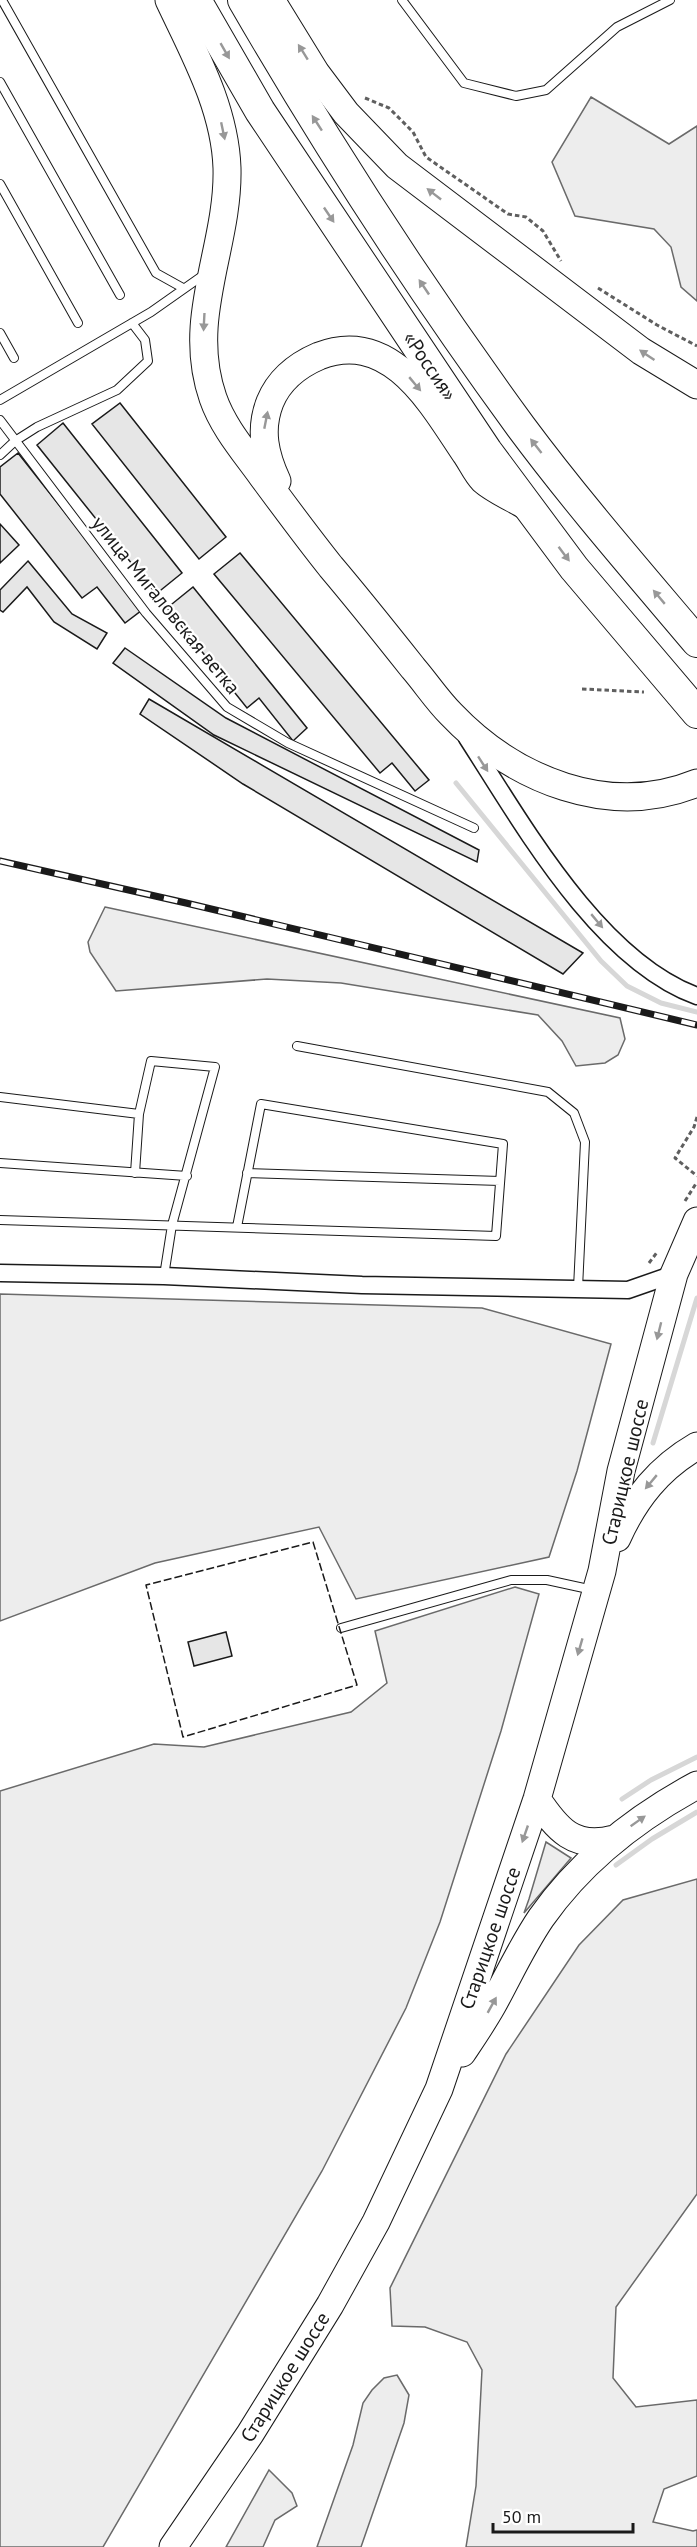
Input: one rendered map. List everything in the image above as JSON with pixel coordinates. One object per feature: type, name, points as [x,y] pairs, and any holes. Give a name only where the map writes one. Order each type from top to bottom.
[{"type":"highway","name":"«Россия»","points":[[196,0],[260,111],[404,329],[528,508],[574,568],[696,712]]},
{"type":"highway","name":"«Россия»","points":[[243,0],[296,91],[437,308],[516,419],[697,642]]},
{"type":"main road","points":[[169,0],[208,85],[224,137],[227,170],[225,203],[204,315],[203,342],[213,398],[228,430],[304,533],[451,714],[508,759],[550,782],[582,793],[642,797],[665,794],[697,783]]},
{"type":"main road","points":[[271,0],[316,73],[334,97],[397,166],[641,351],[697,385]]},
{"type":"main road","points":[[304,533],[270,465],[265,450],[264,429],[270,402],[285,379],[294,369],[334,351],[367,353],[382,358],[401,369],[412,379],[484,480],[528,508]]},
{"type":"main road","name":"Старицкое шоссе","points":[[173,2547],[250,2434],[330,2305],[376,2222],[439,2090],[537,1799],[599,1581],[621,1471],[689,1214]]},
{"type":"main road","points":[[599,1581],[626,1520],[650,1483],[662,1470],[697,1446]]},
{"type":"main road","points":[[439,2090],[490,2009],[539,1920],[565,1888],[614,1839],[644,1817],[697,1785]]},
{"type":"main road","points":[[537,1799],[557,1827],[571,1837],[595,1843],[614,1839]]},
{"type":"street","points":[[451,714],[543,856],[601,926],[634,960],[665,981],[697,996]]},
{"type":"street","points":[[0,1273],[164,1276],[362,1285],[628,1290],[674,1274]]},
{"type":"lane","points":[[2,0],[156,273],[183,288]]},
{"type":"lane","points":[[402,0],[464,82],[516,96],[546,90],[617,27],[670,0]]},
{"type":"lane","points":[[0,81],[120,295]]},
{"type":"lane","points":[[0,184],[78,323]]},
{"type":"lane","points":[[0,400],[132,324],[213,268]]},
{"type":"lane","points":[[0,455],[15,441],[37,427],[117,390],[148,361],[145,340],[132,324]]},
{"type":"lane","points":[[0,333],[14,358]]},
{"type":"lane","name":"улица Мигаловская ветка","points":[[0,420],[146,613],[227,707],[288,743],[421,806],[474,828]]},
{"type":"lane","points":[[297,1046],[548,1092],[574,1113],[585,1142],[578,1288]]},
{"type":"lane","points":[[135,1173],[139,1114],[151,1061],[215,1067],[187,1176],[171,1225],[164,1276]]},
{"type":"lane","points":[[0,1097],[139,1114]]},
{"type":"lane","points":[[0,1220],[496,1236],[503,1144],[261,1104],[237,1227]]},
{"type":"lane","points":[[0,1163],[187,1176]]},
{"type":"lane","points":[[247,1173],[500,1181]]},
{"type":"lane","points":[[340,1628],[511,1580],[599,1581]]},
{"type":"path","points":[[359,96],[389,108],[413,132],[426,157],[508,214],[526,217],[543,231],[564,266]]},
{"type":"path","points":[[592,284],[657,325],[697,346]]},
{"type":"path","points":[[582,689],[644,692]]},
{"type":"path","points":[[697,1117],[675,1158],[697,1176]]},
{"type":"path","points":[[689,1214],[697,1182]]},
{"type":"path","points":[[649,1263],[661,1248]]},
{"type":"shaded area","points":[[591,97],[669,144],[697,126],[697,301],[681,287],[671,247],[654,229],[575,216],[552,162]]},
{"type":"shaded area","points":[[105,907],[620,1018],[625,1039],[618,1055],[605,1063],[576,1066],[562,1041],[538,1015],[341,983],[267,979],[116,991],[90,952],[88,942]]},
{"type":"shaded area","points":[[0,1294],[482,1308],[611,1344],[577,1471],[549,1557],[356,1599],[319,1527],[155,1563],[0,1621]]},
{"type":"shaded area","points":[[515,1587],[539,1594],[501,1731],[440,1922],[406,2008],[322,2171],[103,2547],[0,2547],[0,1791],[154,1744],[204,1747],[351,1712],[387,1683],[375,1631]]},
{"type":"shaded area","points":[[546,1842],[571,1858],[524,1913],[529,1899]]},
{"type":"shaded area","points":[[697,1879],[697,2194],[616,2307],[613,2378],[636,2407],[697,2400],[697,2476],[664,2489],[653,2522],[697,2530],[697,2547],[466,2547],[476,2486],[482,2370],[467,2342],[425,2327],[392,2326],[390,2288],[506,2054],[579,1945],[623,1900]]},
{"type":"shaded area","points":[[397,2375],[409,2395],[404,2423],[361,2547],[317,2547],[353,2445],[363,2403],[384,2378]]},
{"type":"shaded area","points":[[269,2470],[292,2493],[297,2506],[275,2520],[263,2547],[226,2547]]},
{"type":"building","points":[[120,403],[226,537],[199,559],[92,424]]},
{"type":"building","points":[[63,423],[182,573],[156,594],[37,445]]},
{"type":"building","points":[[18,453],[142,610],[125,623],[97,587],[82,598],[0,494],[0,467]]},
{"type":"building","points":[[0,524],[19,545],[0,563]]},
{"type":"building","points":[[240,553],[429,780],[415,791],[392,763],[380,773],[214,574]]},
{"type":"building","points":[[28,561],[72,614],[107,633],[97,649],[54,622],[27,587],[3,612],[0,610],[0,590]]},
{"type":"building","points":[[193,587],[307,728],[293,741],[259,698],[247,708],[167,608]]},
{"type":"building","points":[[125,648],[226,718],[479,850],[477,862],[214,735],[113,663]]},
{"type":"building","points":[[149,699],[583,953],[563,974],[243,784],[140,714]]},
{"type":"building","points":[[226,1632],[232,1656],[194,1666],[188,1642]]},
{"type":"waterway","points":[[456,783],[601,961],[627,986],[661,1003],[697,1012]]},
{"type":"waterway","points":[[653,1443],[697,1298]]},
{"type":"waterway","points":[[622,1799],[651,1780],[697,1757]]},
{"type":"waterway","points":[[616,1865],[652,1839],[697,1812]]},
{"type":"railway","points":[[0,861],[697,1025]]},
{"type":"fence","points":[[313,1542],[357,1685],[183,1737],[146,1585],[313,1542]]}]
